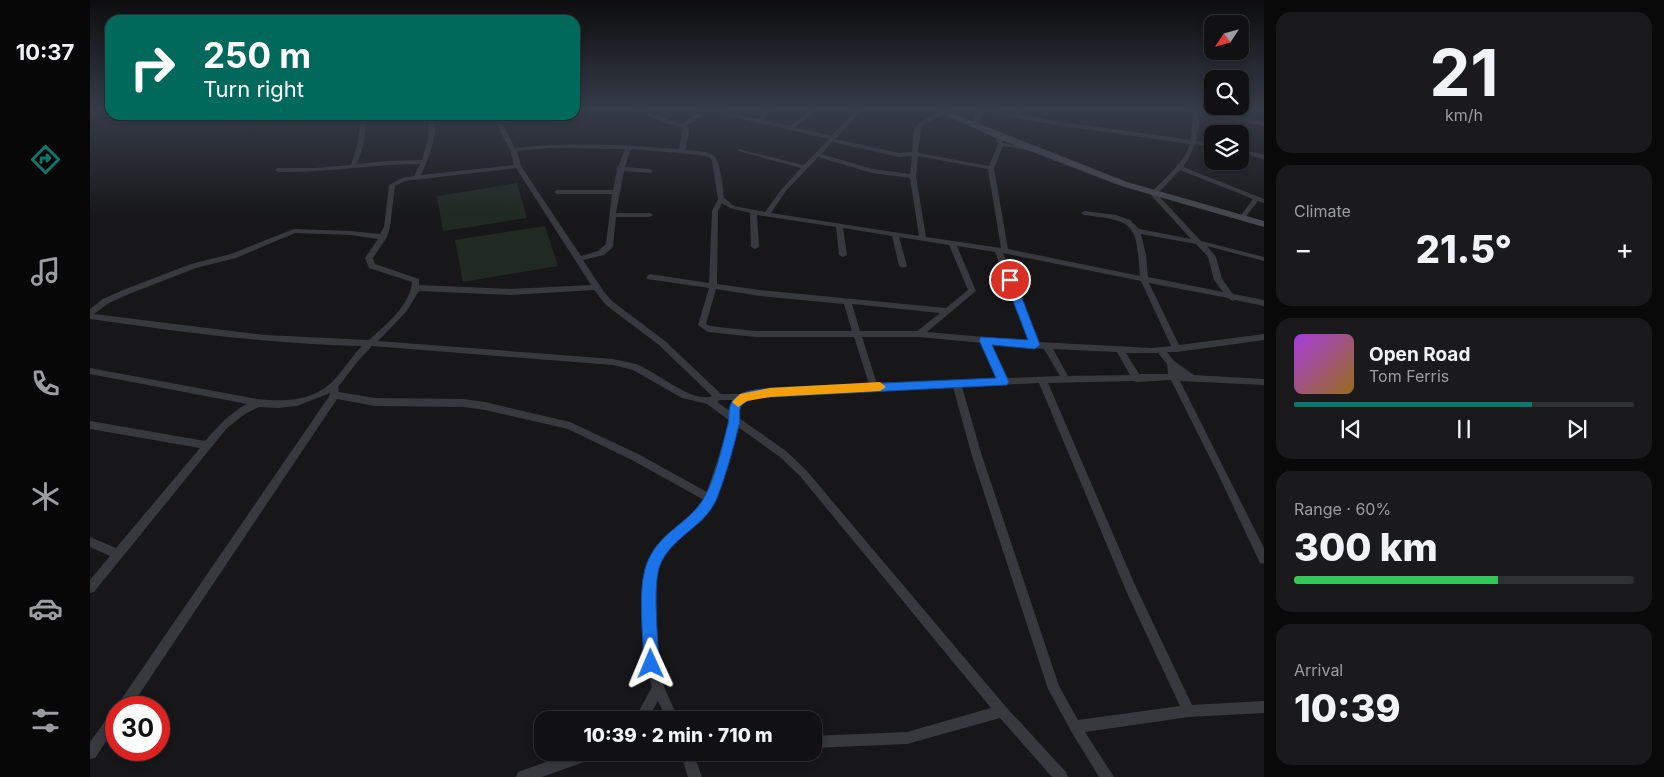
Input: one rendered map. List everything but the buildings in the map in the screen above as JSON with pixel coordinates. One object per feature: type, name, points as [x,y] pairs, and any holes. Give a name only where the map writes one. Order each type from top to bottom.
[{"type":"street","points":[[353,167],[360,146]]},
{"type":"street","points":[[417,178],[429,146]]},
{"type":"street","points":[[511,146],[518,166],[596,287],[609,303],[662,342],[719,398]]},
{"type":"street","points":[[513,150],[547,146]]},
{"type":"street","points":[[570,146],[682,150],[706,154],[713,158],[721,199],[715,211],[713,287],[702,325],[708,329],[755,334],[919,334],[1047,346],[1161,351],[1264,338]]},
{"type":"street","points":[[767,214],[784,191],[825,146]]},
{"type":"street","points":[[862,146],[899,155],[915,154],[991,168]]},
{"type":"street","points":[[916,146],[913,176],[922,237]]},
{"type":"street","points":[[997,146],[991,168],[1001,250],[1035,345]]},
{"type":"street","points":[[1022,146],[1153,194],[1264,224]]},
{"type":"street","points":[[1153,194],[1180,168],[1193,146]]},
{"type":"street","points":[[579,259],[601,253],[610,245],[614,192],[620,169],[629,147]]},
{"type":"street","points":[[740,150],[806,168]]},
{"type":"street","points":[[1249,153],[1264,157]]},
{"type":"street","points":[[818,154],[872,171],[913,176]]},
{"type":"street","points":[[278,170],[322,171],[392,162],[424,162]]},
{"type":"street","points":[[130,696],[351,362],[392,322],[410,300],[416,288],[416,281],[372,266],[368,258],[383,237],[390,215],[392,184],[397,181],[417,178],[518,166]]},
{"type":"street","points":[[1180,168],[1264,201]]},
{"type":"street","points":[[620,169],[650,171]]},
{"type":"street","points":[[557,192],[614,192]]},
{"type":"street","points":[[1153,194],[1209,252],[1218,280],[1232,298]]},
{"type":"street","points":[[721,199],[732,207],[752,212],[1001,250],[1261,303],[1264,311]]},
{"type":"street","points":[[1242,218],[1256,199]]},
{"type":"street","points":[[752,212],[756,247]]},
{"type":"street","points":[[1084,212],[1130,221],[1138,231],[1144,279],[1177,349]]},
{"type":"street","points":[[612,215],[650,215]]},
{"type":"street","points":[[839,225],[843,255]]},
{"type":"street","points":[[90,306],[194,266],[233,256],[294,231],[352,233],[383,237]]},
{"type":"street","points":[[1138,231],[1197,241],[1264,259]]},
{"type":"street","points":[[895,233],[903,266]]},
{"type":"street","points":[[919,334],[970,294],[972,289],[952,243]]},
{"type":"street","points":[[650,277],[713,287],[948,312]]},
{"type":"street","points":[[416,288],[461,288],[511,292],[596,287]]},
{"type":"street","points":[[90,315],[106,301]]},
{"type":"street","points":[[847,302],[874,387]]},
{"type":"street","points":[[90,315],[262,338],[325,343],[370,343],[613,362],[635,367],[685,396],[709,401],[783,454],[803,473],[1002,711],[1060,777]]},
{"type":"street","points":[[984,340],[1003,382]]},
{"type":"street","points":[[1047,346],[1066,380]]},
{"type":"street","points":[[1120,350],[1137,378]]},
{"type":"street","points":[[1161,351],[1171,363],[1192,378]]},
{"type":"street","points":[[1171,363],[1170,370],[1264,559]]},
{"type":"street","points":[[90,371],[258,403],[283,406],[298,403],[334,390],[375,402],[464,403],[485,406],[570,426],[635,457],[710,499]]},
{"type":"street","points":[[709,401],[719,398],[744,397],[770,392],[1042,380],[1174,377],[1264,382]]},
{"type":"street","points":[[1042,380],[1127,580],[1189,711]]},
{"type":"street","points":[[957,385],[977,456],[1054,689],[1107,777]]},
{"type":"street","points":[[669,711],[658,688],[651,664],[650,582],[652,568],[670,538],[698,518],[710,499],[735,420],[734,408],[744,397]]},
{"type":"street","points":[[90,588],[207,445],[233,418],[258,403]]},
{"type":"street","points":[[90,425],[207,445]]},
{"type":"street","points":[[90,542],[118,554]]},
{"type":"street","points":[[645,711],[658,688]]},
{"type":"street","points":[[1076,727],[1189,711],[1264,707]]},
{"type":"street","points":[[822,742],[907,738],[1002,711]]},
{"type":"street","points":[[91,749],[105,731]]},
{"type":"street","points":[[523,777],[569,761]]},
{"type":"street","points":[[689,761],[695,777]]},
{"type":"shaded area","points":[[517,183],[527,218],[443,231],[437,196]]},
{"type":"shaded area","points":[[545,226],[558,266],[463,282],[455,240]]},
{"type":"slow traffic","points":[[738,402],[744,397],[770,392],[880,387]]},
{"type":"route","points":[[651,664],[650,582],[652,568],[670,538],[698,518],[704,511],[728,446],[735,420],[734,408],[738,402],[744,397],[770,392],[1003,382],[984,340],[1035,345],[1010,280]]}]
